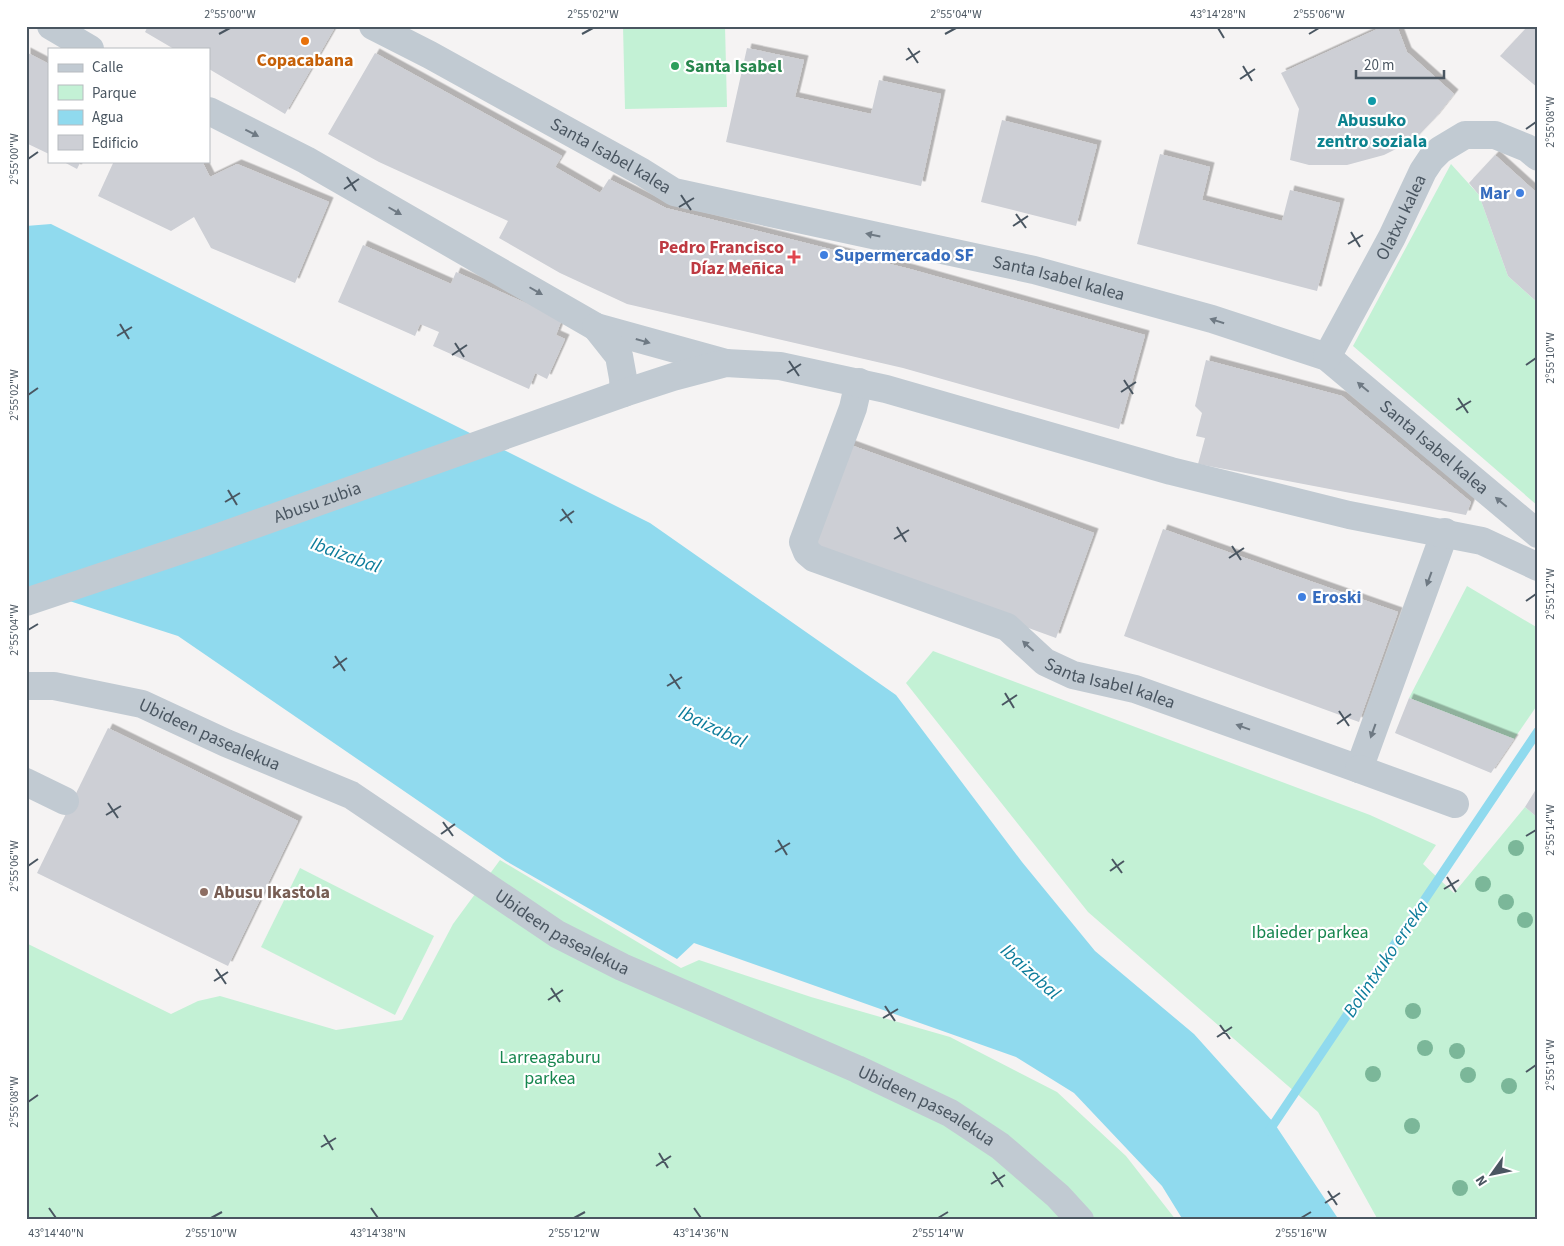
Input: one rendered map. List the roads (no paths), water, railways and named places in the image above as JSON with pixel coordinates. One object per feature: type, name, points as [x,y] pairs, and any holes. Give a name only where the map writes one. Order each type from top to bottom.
[{"type":"street","points":[[51,26],[88,48]]},
{"type":"street","name":"Santa Isabel kalea","points":[[373,26],[456,69],[634,167],[674,192],[1034,270],[1212,319],[1327,357],[1538,534]]},
{"type":"street","points":[[210,112],[306,160],[596,327],[726,363],[780,366],[859,382],[1171,471],[1349,514],[1482,541],[1538,568]]},
{"type":"street","name":"Olatxu kalea","points":[[1327,357],[1392,236],[1423,171],[1440,150],[1460,137],[1469,134],[1495,135],[1527,148],[1538,157]]},
{"type":"street","points":[[596,327],[618,356],[624,378],[616,397]]},
{"type":"street","name":"Abusu zubia","points":[[26,602],[672,377],[726,363]]},
{"type":"street","name":"Santa Isabel kalea","points":[[859,382],[852,408],[803,542],[807,552],[814,558],[1007,627],[1046,662],[1073,674],[1135,689],[1359,769]]},
{"type":"street","points":[[1445,532],[1359,769],[1455,804]]},
{"type":"street","name":"Ubideen pasealekua","points":[[26,686],[54,686],[142,704],[226,743],[350,795],[557,934],[622,967],[857,1069],[950,1113],[1000,1146],[1058,1196],[1080,1220]]},
{"type":"street","points":[[26,782],[65,801]]},
{"type":"water","name":"Ibaizabal","points":[[51,224],[650,523],[896,695],[1022,862],[1095,951],[1194,1034],[1274,1123],[1339,1220],[1183,1220],[1162,1186],[1074,1093],[1016,1057],[694,943],[677,959],[506,861],[178,636],[26,587],[26,226]]},
{"type":"waterway","name":"Bolintxuko erreka","points":[[1269,1131],[1538,731]]},
{"type":"place","name":"Copacabana","points":[[305,41]]},
{"type":"place","name":"Santa Isabel","points":[[675,66]]},
{"type":"place","name":"Abusuko zentro soziala","points":[[1372,101]]},
{"type":"place","name":"Mar","points":[[1520,193]]},
{"type":"place","name":"Supermercado SF","points":[[824,255]]},
{"type":"place","name":"Pedro Francisco Díaz Meñica","points":[[794,257]]},
{"type":"place","name":"Eroski","points":[[1302,597]]},
{"type":"place","name":"Abusu Ikastola","points":[[204,892]]},
{"type":"park label","name":"Ibaieder parkea","points":[[1310,932]]},
{"type":"park label","name":"Larreagaburu parkea","points":[[550,1067]]}]
